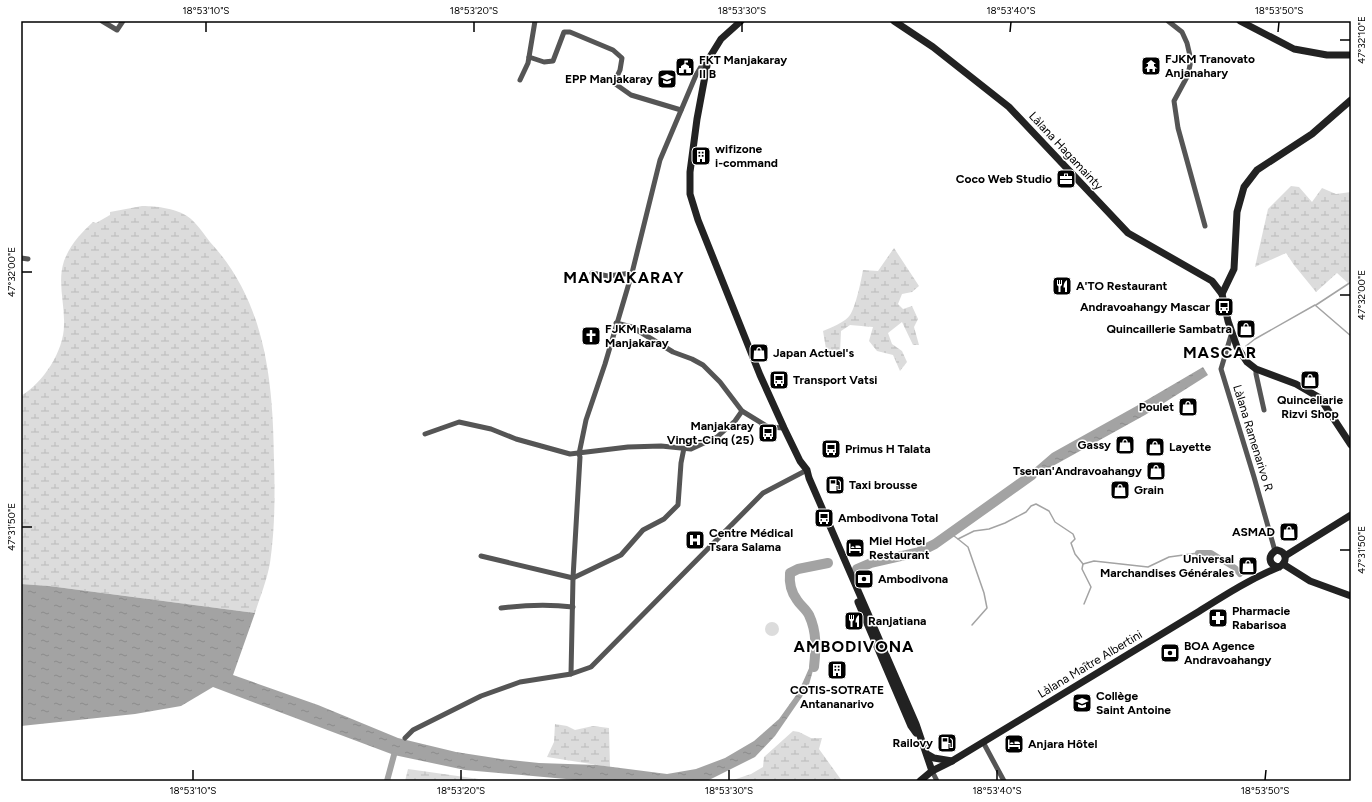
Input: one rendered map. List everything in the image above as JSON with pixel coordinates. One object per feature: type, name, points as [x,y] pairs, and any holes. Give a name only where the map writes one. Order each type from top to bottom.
[{"type":"main road","points":[[742,21],[721,39],[708,60],[697,120],[690,172],[690,194],[698,220],[737,319],[784,428],[804,471],[809,478],[871,629],[916,724],[920,740],[927,754],[932,771]]},
{"type":"main road","name":"Làlana Hagamainty","points":[[894,21],[933,47],[1010,107],[1128,233],[1212,281],[1222,294]]},
{"type":"main road","points":[[1240,21],[1294,48],[1327,55],[1351,55]]},
{"type":"main road","points":[[1351,100],[1312,134],[1257,170],[1244,187],[1237,212],[1234,269],[1222,294],[1228,321],[1237,347],[1247,362],[1256,369],[1296,384],[1320,398],[1351,445]]},
{"type":"main road","points":[[1281,565],[1285,556],[1351,515]]},
{"type":"main road","points":[[1285,556],[1280,551],[1275,551],[1272,553],[1270,561],[1272,565],[1281,565],[1310,581],[1351,596]]},
{"type":"main road","name":"Làlana Maître Albertini","points":[[1258,575],[1270,561]]},
{"type":"main road","name":"Làlana Maître Albertini","points":[[920,781],[932,771],[952,761],[1258,575],[1281,565]]},
{"type":"main road","points":[[927,754],[934,758],[952,761]]},
{"type":"street","points":[[102,21],[117,30],[123,21]]},
{"type":"street","points":[[520,80],[529,57],[535,21]]},
{"type":"street","points":[[1168,21],[1182,32],[1187,43],[1191,60],[1188,75],[1174,101],[1178,128],[1205,226]]},
{"type":"street","points":[[529,57],[544,62],[553,61],[564,32],[570,32],[613,50],[622,58],[620,70],[614,83],[631,95],[681,110]]},
{"type":"street","points":[[572,674],[573,578],[579,454],[586,420],[605,364],[616,322],[632,273],[660,160],[696,75],[702,65],[708,60]]},
{"type":"street","points":[[21,258],[28,260]]},
{"type":"street","points":[[592,273],[608,276],[632,273]]},
{"type":"street","points":[[616,322],[632,327],[673,352],[692,359],[703,366],[720,382],[742,411],[768,427],[784,428]]},
{"type":"street","name":"Làlana Ramenarivo R","points":[[1232,331],[1221,369],[1254,476],[1275,551]]},
{"type":"street","points":[[1256,369],[1264,410]]},
{"type":"street","points":[[425,434],[460,422],[490,429],[516,439],[570,454],[628,447],[661,446],[691,449],[717,437],[735,421],[742,411]]},
{"type":"street","points":[[480,556],[573,578],[621,555],[643,530],[664,519],[678,505],[681,463],[684,448]]},
{"type":"street","points":[[405,738],[413,730],[481,696],[520,682],[572,674],[591,667],[764,493],[804,471]]},
{"type":"street","points":[[501,608],[530,604],[573,607]]},
{"type":"street","points":[[983,742],[1004,781]]},
{"type":"street","points":[[932,771],[937,781]]},
{"type":"green space","points":[[1291,186],[1299,187],[1312,202],[1322,188],[1336,194],[1351,192],[1351,280],[1348,283],[1337,273],[1316,292],[1286,253],[1255,267],[1268,209]]},
{"type":"green space","points":[[142,206],[178,211],[190,218],[197,225],[229,265],[243,290],[255,317],[263,344],[268,373],[273,431],[274,512],[270,563],[255,613],[49,586],[21,584],[21,396],[44,375],[51,365],[60,345],[64,325],[61,277],[64,261],[76,240],[93,222],[96,223],[110,215],[110,212]]},
{"type":"green space","points":[[894,248],[919,286],[912,292],[902,294],[898,304],[903,309],[912,306],[918,319],[914,327],[919,345],[913,345],[902,322],[888,333],[892,344],[902,351],[907,362],[900,371],[893,355],[877,351],[869,341],[873,327],[850,325],[841,331],[840,352],[827,355],[823,331],[848,318],[856,300],[863,270],[878,271]]},
{"type":"green space","points":[[772,622],[777,624],[779,629],[777,634],[772,636],[767,634],[765,629],[767,624]]},
{"type":"green space","points":[[555,724],[567,726],[575,730],[593,726],[609,728],[610,767],[547,757],[554,742]]},
{"type":"green space","points":[[793,731],[799,732],[811,738],[822,738],[819,749],[842,781],[730,781],[751,774],[763,767],[764,757]]},
{"type":"green space","points":[[408,769],[493,781],[405,781]]},
{"type":"water","points":[[1203,367],[1208,375],[1145,415],[1033,477],[1030,472],[1052,453]]},
{"type":"water","points":[[21,584],[49,586],[255,613],[233,675],[318,705],[398,738],[456,752],[539,763],[597,765],[667,774],[696,769],[725,758],[754,741],[779,719],[799,691],[810,666],[814,667],[808,688],[775,736],[755,757],[707,781],[588,781],[465,770],[394,755],[213,687],[181,706],[135,714],[21,726]]},
{"type":"waterway","points":[[1316,305],[1351,282]]},
{"type":"waterway","points":[[1246,346],[1255,339],[1315,305],[1351,336]]},
{"type":"waterway","points":[[857,569],[871,563],[919,552],[935,544],[1032,475]]},
{"type":"waterway","points":[[950,533],[958,539],[974,531],[989,529],[1005,523],[1026,512],[1031,506],[1036,504],[1049,511],[1055,522],[1073,534],[1075,539],[1071,543],[1075,554],[1083,564],[1082,569],[1091,587],[1084,604]]},
{"type":"waterway","points":[[958,539],[968,547],[984,593],[987,608],[972,625]]},
{"type":"waterway","points":[[1083,564],[1094,561],[1148,567],[1169,557],[1198,553]]},
{"type":"waterway","points":[[1198,553],[1211,553],[1235,568],[1240,574]]},
{"type":"waterway","points":[[814,667],[815,634],[812,621],[808,613],[793,594],[790,584],[790,573],[798,569],[828,563]]},
{"type":"waterway","points":[[387,781],[394,755]]},
{"type":"place","name":"FJKM Tranovato Anjanahary","points":[[1151,66]]},
{"type":"place","name":"FKT Manjakaray II B","points":[[685,67]]},
{"type":"place","name":"EPP Manjakaray","points":[[667,79]]},
{"type":"place","name":"wifizone i-command","points":[[701,156]]},
{"type":"place","name":"Coco Web Studio","points":[[1066,179]]},
{"type":"place","name":"A'TO Restaurant","points":[[1062,286]]},
{"type":"place","name":"Andravoahangy Mascar","points":[[1224,307]]},
{"type":"place","name":"Quincaillerie Sambatra","points":[[1246,329]]},
{"type":"place","name":"FJKM Rasalama Manjakaray","points":[[591,336]]},
{"type":"place","name":"Japan Actuel's","points":[[759,353]]},
{"type":"place","name":"Transport Vatsi","points":[[779,380]]},
{"type":"place","name":"Quincellarie Rizvi Shop","points":[[1310,380]]},
{"type":"place","name":"Poulet","points":[[1188,407]]},
{"type":"place","name":"Manjakaray Vingt-Cinq (25)","points":[[768,433]]},
{"type":"place","name":"Gassy","points":[[1125,445]]},
{"type":"place","name":"Layette","points":[[1155,447]]},
{"type":"place","name":"Primus H Talata","points":[[831,449]]},
{"type":"place","name":"Tsenan'Andravoahangy","points":[[1156,471]]},
{"type":"place","name":"Taxi brousse","points":[[835,485]]},
{"type":"place","name":"Grain","points":[[1120,490]]},
{"type":"place","name":"Ambodivona Total","points":[[824,518]]},
{"type":"place","name":"ASMAD","points":[[1289,532]]},
{"type":"place","name":"Centre Médical Tsara Salama","points":[[695,540]]},
{"type":"place","name":"Miel Hotel Restaurant","points":[[855,548]]},
{"type":"place","name":"Universal Marchandises Générales","points":[[1248,566]]},
{"type":"place","name":"Ambodivona","points":[[864,579]]},
{"type":"place","name":"Pharmacie Rabarisoa","points":[[1218,618]]},
{"type":"place","name":"Ranjatiana","points":[[854,621]]},
{"type":"place","name":"BOA Agence Andravoahangy","points":[[1170,653]]},
{"type":"place","name":"COTIS-SOTRATE Antananarivo","points":[[837,670]]},
{"type":"place","name":"Collège Saint Antoine","points":[[1082,703]]},
{"type":"place","name":"Railovy","points":[[947,743]]},
{"type":"place","name":"Anjara Hôtel","points":[[1014,744]]},
{"type":"district","name":"MANJAKARAY","points":[[624,277]]},
{"type":"district","name":"MASCAR","points":[[1220,352]]},
{"type":"district","name":"AMBODIVONA","points":[[854,646]]}]
